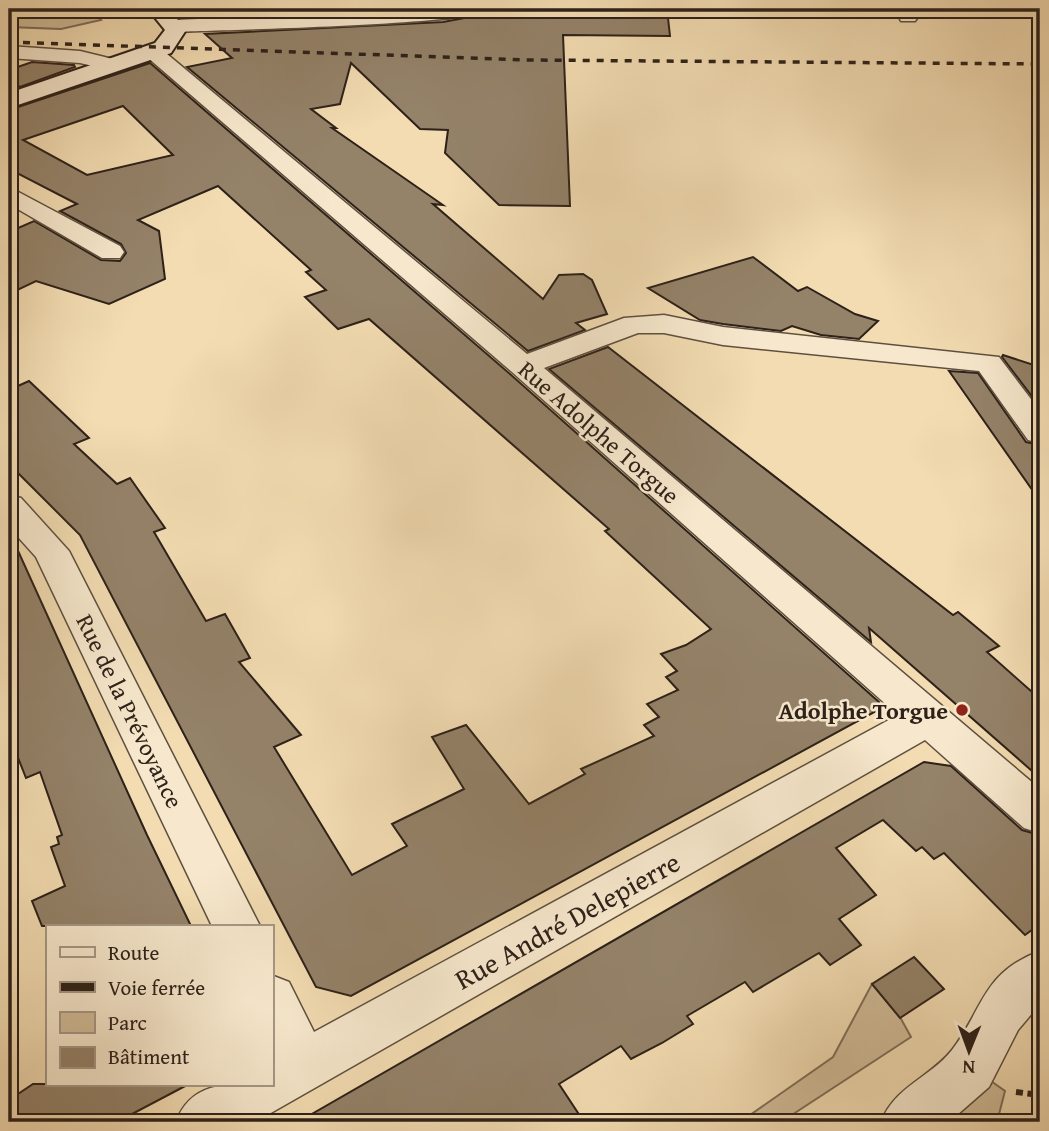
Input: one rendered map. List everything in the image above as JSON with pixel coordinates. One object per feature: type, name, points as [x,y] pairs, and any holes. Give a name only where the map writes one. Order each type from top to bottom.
[{"type":"street","points":[[158,9],[175,26],[434,15],[482,9]]},
{"type":"street","points":[[9,101],[154,53],[172,40],[175,26]]},
{"type":"street","points":[[9,52],[80,57],[114,65]]},
{"type":"street","name":"Rue Adolphe Torgue","points":[[154,53],[523,366],[1040,815]]},
{"type":"street","points":[[9,194],[111,252]]},
{"type":"street","points":[[523,366],[634,324],[664,324],[723,336],[988,363],[1040,433]]},
{"type":"street","name":"Rue de la Prévoyance","points":[[9,506],[41,539],[62,572],[236,925]]},
{"type":"street","name":"Rue André Delepierre","points":[[273,1083],[930,718]]},
{"type":"street","points":[[908,1122],[970,1069],[1000,1013],[1016,993],[1040,974]]},
{"type":"street","points":[[273,1003],[304,1066]]},
{"type":"street","name":"Rue André Delepierre","points":[[204,1122],[268,1086]]},
{"type":"path","points":[[1016,1091],[1040,1095]]},
{"type":"green space","points":[[9,9],[90,9],[101,20],[61,29],[9,27]]},
{"type":"green space","points":[[872,984],[900,1017],[911,1037],[781,1122],[740,1122],[833,1057]]},
{"type":"green space","points":[[988,1079],[1005,1091],[997,1122],[968,1122],[959,1111]]},
{"type":"building","points":[[177,9],[350,9],[351,10],[186,17]]},
{"type":"building","points":[[512,9],[667,9],[670,36],[563,35],[570,206],[499,205],[445,153],[448,130],[420,129],[351,63],[340,104],[311,109],[336,128],[332,128],[443,205],[433,204],[543,299],[559,275],[583,274],[592,280],[607,314],[576,323],[585,330],[528,351],[187,67],[232,58],[205,34],[443,22]]},
{"type":"building","points":[[32,62],[75,67],[20,87],[9,81],[9,70]]},
{"type":"building","points":[[150,63],[510,374],[879,702],[880,709],[351,996],[316,987],[80,535],[9,464],[9,390],[29,381],[89,438],[74,444],[117,484],[130,478],[165,528],[154,532],[206,621],[225,614],[250,658],[239,662],[301,735],[274,747],[352,875],[407,846],[392,824],[464,789],[432,737],[466,725],[529,804],[585,774],[581,769],[654,736],[644,725],[659,717],[647,704],[678,690],[666,677],[677,671],[661,654],[686,645],[711,629],[605,531],[609,529],[369,319],[338,329],[305,297],[326,290],[306,272],[311,270],[218,186],[138,220],[159,231],[165,279],[109,304],[36,281],[9,294],[9,232],[34,221],[101,260],[120,261],[126,253],[121,244],[60,211],[77,204],[9,169],[9,110]],"holes":[[[123,106],[173,155],[87,175],[23,140]]]},
{"type":"building","points":[[753,257],[798,291],[807,287],[855,314],[878,321],[859,339],[821,335],[792,326],[781,331],[723,324],[700,320],[648,288]]},
{"type":"building","points":[[608,347],[953,615],[958,612],[999,646],[987,652],[1040,699],[1040,778],[869,628],[871,642],[549,369]]},
{"type":"building","points":[[1003,355],[1040,367],[1040,407],[1002,357]]},
{"type":"building","points":[[949,371],[978,373],[1026,442],[1040,445],[1040,501]]},
{"type":"building","points":[[9,531],[191,925],[42,926],[32,901],[65,886],[51,847],[59,844],[57,837],[62,835],[40,772],[26,778],[9,735]]},
{"type":"building","points":[[924,762],[951,766],[1022,830],[1040,835],[1040,924],[1025,935],[944,853],[934,859],[922,847],[916,851],[883,820],[836,848],[876,895],[839,919],[861,945],[830,965],[819,953],[753,992],[745,982],[687,1016],[693,1024],[662,1043],[631,1059],[621,1046],[559,1084],[584,1122],[298,1122]]},
{"type":"building","points":[[914,957],[944,989],[900,1018],[872,984]]},
{"type":"building","points":[[33,1084],[185,1086],[117,1122],[9,1122],[9,1100]]},
{"type":"railway","points":[[9,42],[528,60],[1040,64]]},
{"type":"place","name":"Adolphe Torgue","points":[[962,710]]}]
